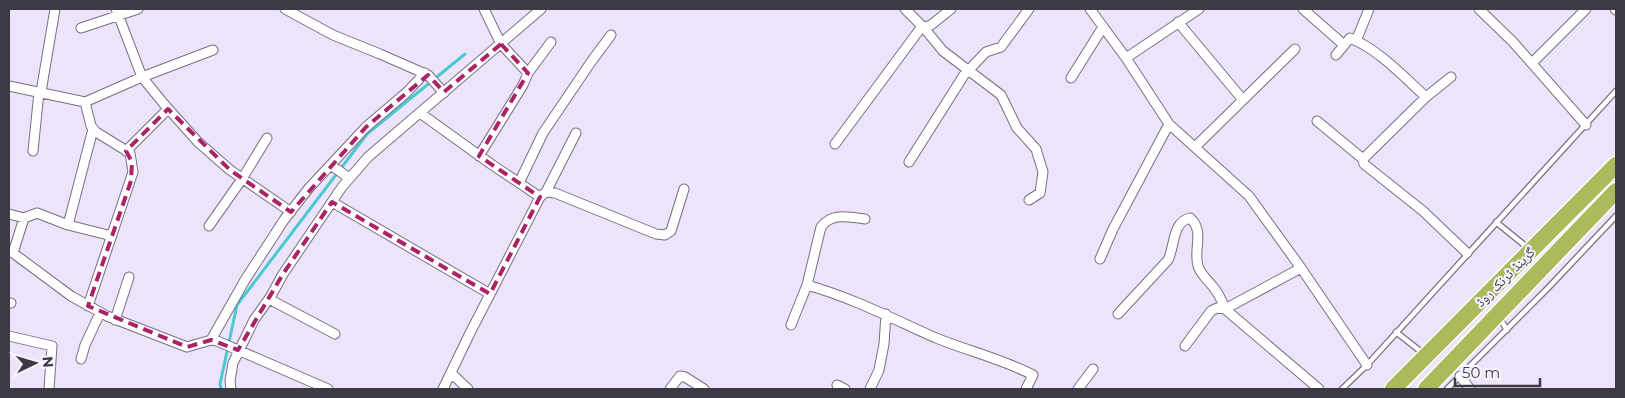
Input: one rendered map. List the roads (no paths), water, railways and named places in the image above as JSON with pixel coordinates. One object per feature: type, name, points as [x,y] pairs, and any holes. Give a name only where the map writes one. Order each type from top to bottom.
[{"type":"highway","name":"گرینڈ ٹرنک روڈ","points":[[1393,389],[1616,165]]},
{"type":"highway","name":"گرینڈ ٹرنک روڈ","points":[[1426,389],[1454,372],[1497,314],[1615,193]]},
{"type":"highway","points":[[1428,353],[1454,372]]},
{"type":"street","points":[[33,151],[40,92],[55,9]]},
{"type":"street","points":[[80,28],[117,12],[138,9]]},
{"type":"street","points":[[285,9],[333,35],[426,74],[441,89]]},
{"type":"street","points":[[484,9],[500,41],[528,73]]},
{"type":"street","points":[[231,389],[230,381],[237,350],[283,274],[347,177],[420,113],[441,89],[541,9]]},
{"type":"street","points":[[905,9],[924,28],[938,47],[1001,96],[1017,128],[1036,149],[1041,160],[1043,180],[1040,194],[1029,200]]},
{"type":"street","points":[[835,144],[920,30],[932,25],[951,9]]},
{"type":"street","points":[[909,162],[968,70],[986,52],[1001,47],[1029,9]]},
{"type":"street","points":[[1090,9],[1126,58],[1170,124],[1249,196],[1367,365]]},
{"type":"street","points":[[1126,58],[1199,9]]},
{"type":"street","points":[[1303,9],[1344,45]]},
{"type":"street","points":[[1356,41],[1369,9]]},
{"type":"street","points":[[1479,9],[1532,63],[1586,124]]},
{"type":"street","points":[[1532,63],[1586,9]]},
{"type":"street","points":[[117,12],[142,77],[168,109],[198,142],[242,179],[291,212]]},
{"type":"street","points":[[1178,22],[1243,100]]},
{"type":"street","points":[[1071,78],[1103,27]]},
{"type":"street","points":[[519,183],[543,133],[611,35]]},
{"type":"street","points":[[1336,55],[1350,38],[1366,47],[1426,97]]},
{"type":"street","points":[[479,156],[523,85],[528,73],[551,42]]},
{"type":"street","points":[[1195,147],[1295,48]]},
{"type":"street","points":[[9,86],[85,102],[142,77],[213,50]]},
{"type":"street","points":[[215,341],[245,280],[309,188],[332,166],[366,127],[426,74]]},
{"type":"street","points":[[1363,159],[1426,97],[1451,77]]},
{"type":"street","points":[[85,102],[93,129],[130,154],[133,172],[88,306]]},
{"type":"street","points":[[126,150],[168,109]]},
{"type":"street","points":[[420,113],[519,183],[543,194],[555,193],[656,234],[665,235],[671,231],[684,188]]},
{"type":"street","points":[[1316,121],[1363,159],[1364,164],[1369,169],[1423,211],[1467,253]]},
{"type":"street","points":[[1100,259],[1113,229],[1170,124]]},
{"type":"street","points":[[68,225],[93,129]]},
{"type":"street","points":[[443,389],[490,294],[576,133]]},
{"type":"street","points":[[209,226],[242,179],[267,138]]},
{"type":"street","points":[[332,166],[347,177]]},
{"type":"street","points":[[332,202],[490,294]]},
{"type":"street","points":[[9,214],[24,218],[37,213],[68,225],[112,236]]},
{"type":"street","points":[[791,325],[807,285],[821,226],[826,220],[835,216],[865,218]]},
{"type":"street","points":[[24,218],[13,253],[100,313],[187,348],[215,341],[328,389]]},
{"type":"street","points":[[1118,314],[1168,260],[1178,227],[1183,221],[1190,218],[1196,223],[1196,258],[1199,269],[1214,288],[1225,308],[1318,389]]},
{"type":"street","points":[[1184,346],[1211,311],[1217,308],[1225,308],[1301,268]]},
{"type":"street","points":[[115,320],[129,277]]},
{"type":"street","points":[[807,285],[849,298],[936,338],[1033,375],[1026,389]]},
{"type":"street","points":[[269,299],[335,334]]},
{"type":"street","points":[[81,359],[85,345],[100,313]]},
{"type":"street","points":[[870,389],[879,370],[884,344],[886,314]]},
{"type":"street","points":[[9,336],[52,346],[50,389]]},
{"type":"street","points":[[1078,389],[1093,368]]},
{"type":"street","points":[[1454,372],[1470,389]]},
{"type":"street","points":[[451,373],[468,389]]},
{"type":"street","points":[[670,389],[680,376],[685,377],[704,389]]},
{"type":"lane","points":[[1342,389],[1367,365],[1616,91]]},
{"type":"lane","points":[[1447,389],[1454,372],[1507,330],[1616,216]]},
{"type":"lane","points":[[1496,222],[1532,251]]},
{"type":"lane","points":[[1497,314],[1507,330]]},
{"type":"lane","points":[[1396,332],[1428,353]]},
{"type":"waterway","points":[[221,389],[220,384],[237,305],[367,134],[465,54]]}]
